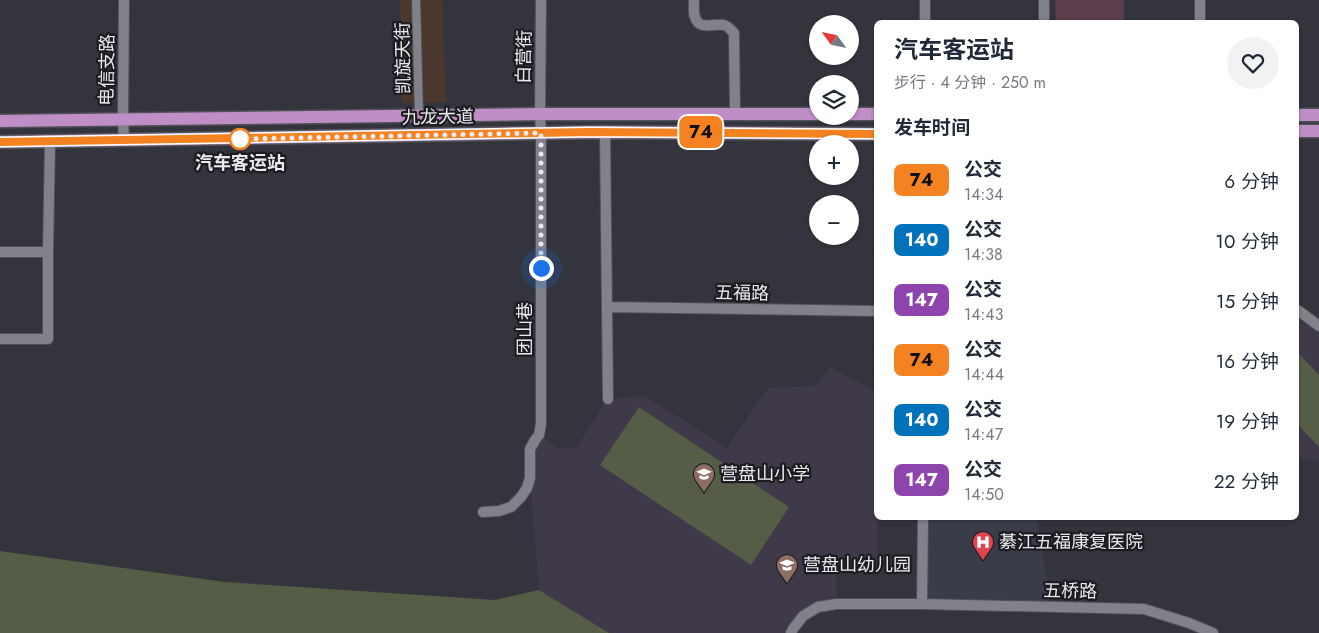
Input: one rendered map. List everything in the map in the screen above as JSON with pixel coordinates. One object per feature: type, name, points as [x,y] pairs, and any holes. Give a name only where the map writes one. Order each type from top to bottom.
[{"type":"main road","name":"九龙大道","points":[[0,121],[540,114],[809,114]]},
{"type":"main road","points":[[859,114],[874,114]]},
{"type":"main road","points":[[1299,115],[1319,115]]},
{"type":"main road","points":[[1299,131],[1319,131]]},
{"type":"main road","name":"九龙大道","points":[[0,142],[605,132],[874,134]]},
{"type":"street","name":"电信支路","points":[[124,0],[124,141]]},
{"type":"street","name":"凯旋天街","points":[[416,0],[419,116]]},
{"type":"street","name":"白营街","points":[[540,114],[541,0]]},
{"type":"street","points":[[694,0],[694,16],[699,23],[704,26],[723,25],[730,28],[734,33],[735,113]]},
{"type":"street","points":[[925,0],[925,20]]},
{"type":"street","points":[[1044,0],[1044,20]]},
{"type":"street","points":[[1200,0],[1200,20]]},
{"type":"street","name":"团山巷","points":[[483,512],[500,511],[511,507],[527,488],[530,478],[530,449],[534,440],[539,435],[541,424],[540,114]]},
{"type":"street","points":[[605,132],[608,399]]},
{"type":"street","points":[[0,339],[48,339],[50,142]]},
{"type":"street","points":[[0,252],[48,252]]},
{"type":"street","name":"五福路","points":[[607,307],[874,311]]},
{"type":"street","points":[[1299,311],[1319,326]]},
{"type":"street","points":[[922,604],[923,520]]},
{"type":"street","name":"五桥路","points":[[791,633],[803,616],[818,607],[836,604],[1144,609],[1214,633]]},
{"type":"shaded area","points":[[400,0],[442,0],[446,102],[401,103]]},
{"type":"shaded area","points":[[1299,316],[1319,327],[1319,461],[1299,458]]},
{"type":"shaded area","name":"营盘山小学","points":[[830,367],[874,389],[874,520],[877,520],[878,560],[837,559],[836,604],[818,607],[791,633],[609,633],[539,590],[530,478],[535,440],[539,435],[559,448],[576,448],[608,399],[645,396],[727,448],[768,388],[817,386]]},
{"type":"shaded area","name":"綦江五福康复医院","points":[[923,520],[1037,520],[1051,607],[922,604]]},
{"type":"green space","points":[[1299,354],[1319,375],[1319,447],[1299,426]]},
{"type":"green space","points":[[639,407],[789,507],[751,565],[600,465]]},
{"type":"green space","points":[[0,551],[225,582],[495,600],[539,590],[609,633],[0,633]]},
{"type":"building","points":[[1055,0],[1124,0],[1124,20],[1056,20]]},
{"type":"bus line","name":"74","points":[[0,142],[589,132],[874,134]]},
{"type":"place","name":"汽车客运站","points":[[240,139]]},
{"type":"place","name":"营盘山小学","points":[[704,493]]},
{"type":"place","name":"綦江五福康复医院","points":[[983,561]]},
{"type":"place","name":"营盘山幼儿园","points":[[787,584]]},
{"type":"route","points":[[240,139],[541,133],[541,268]]}]
